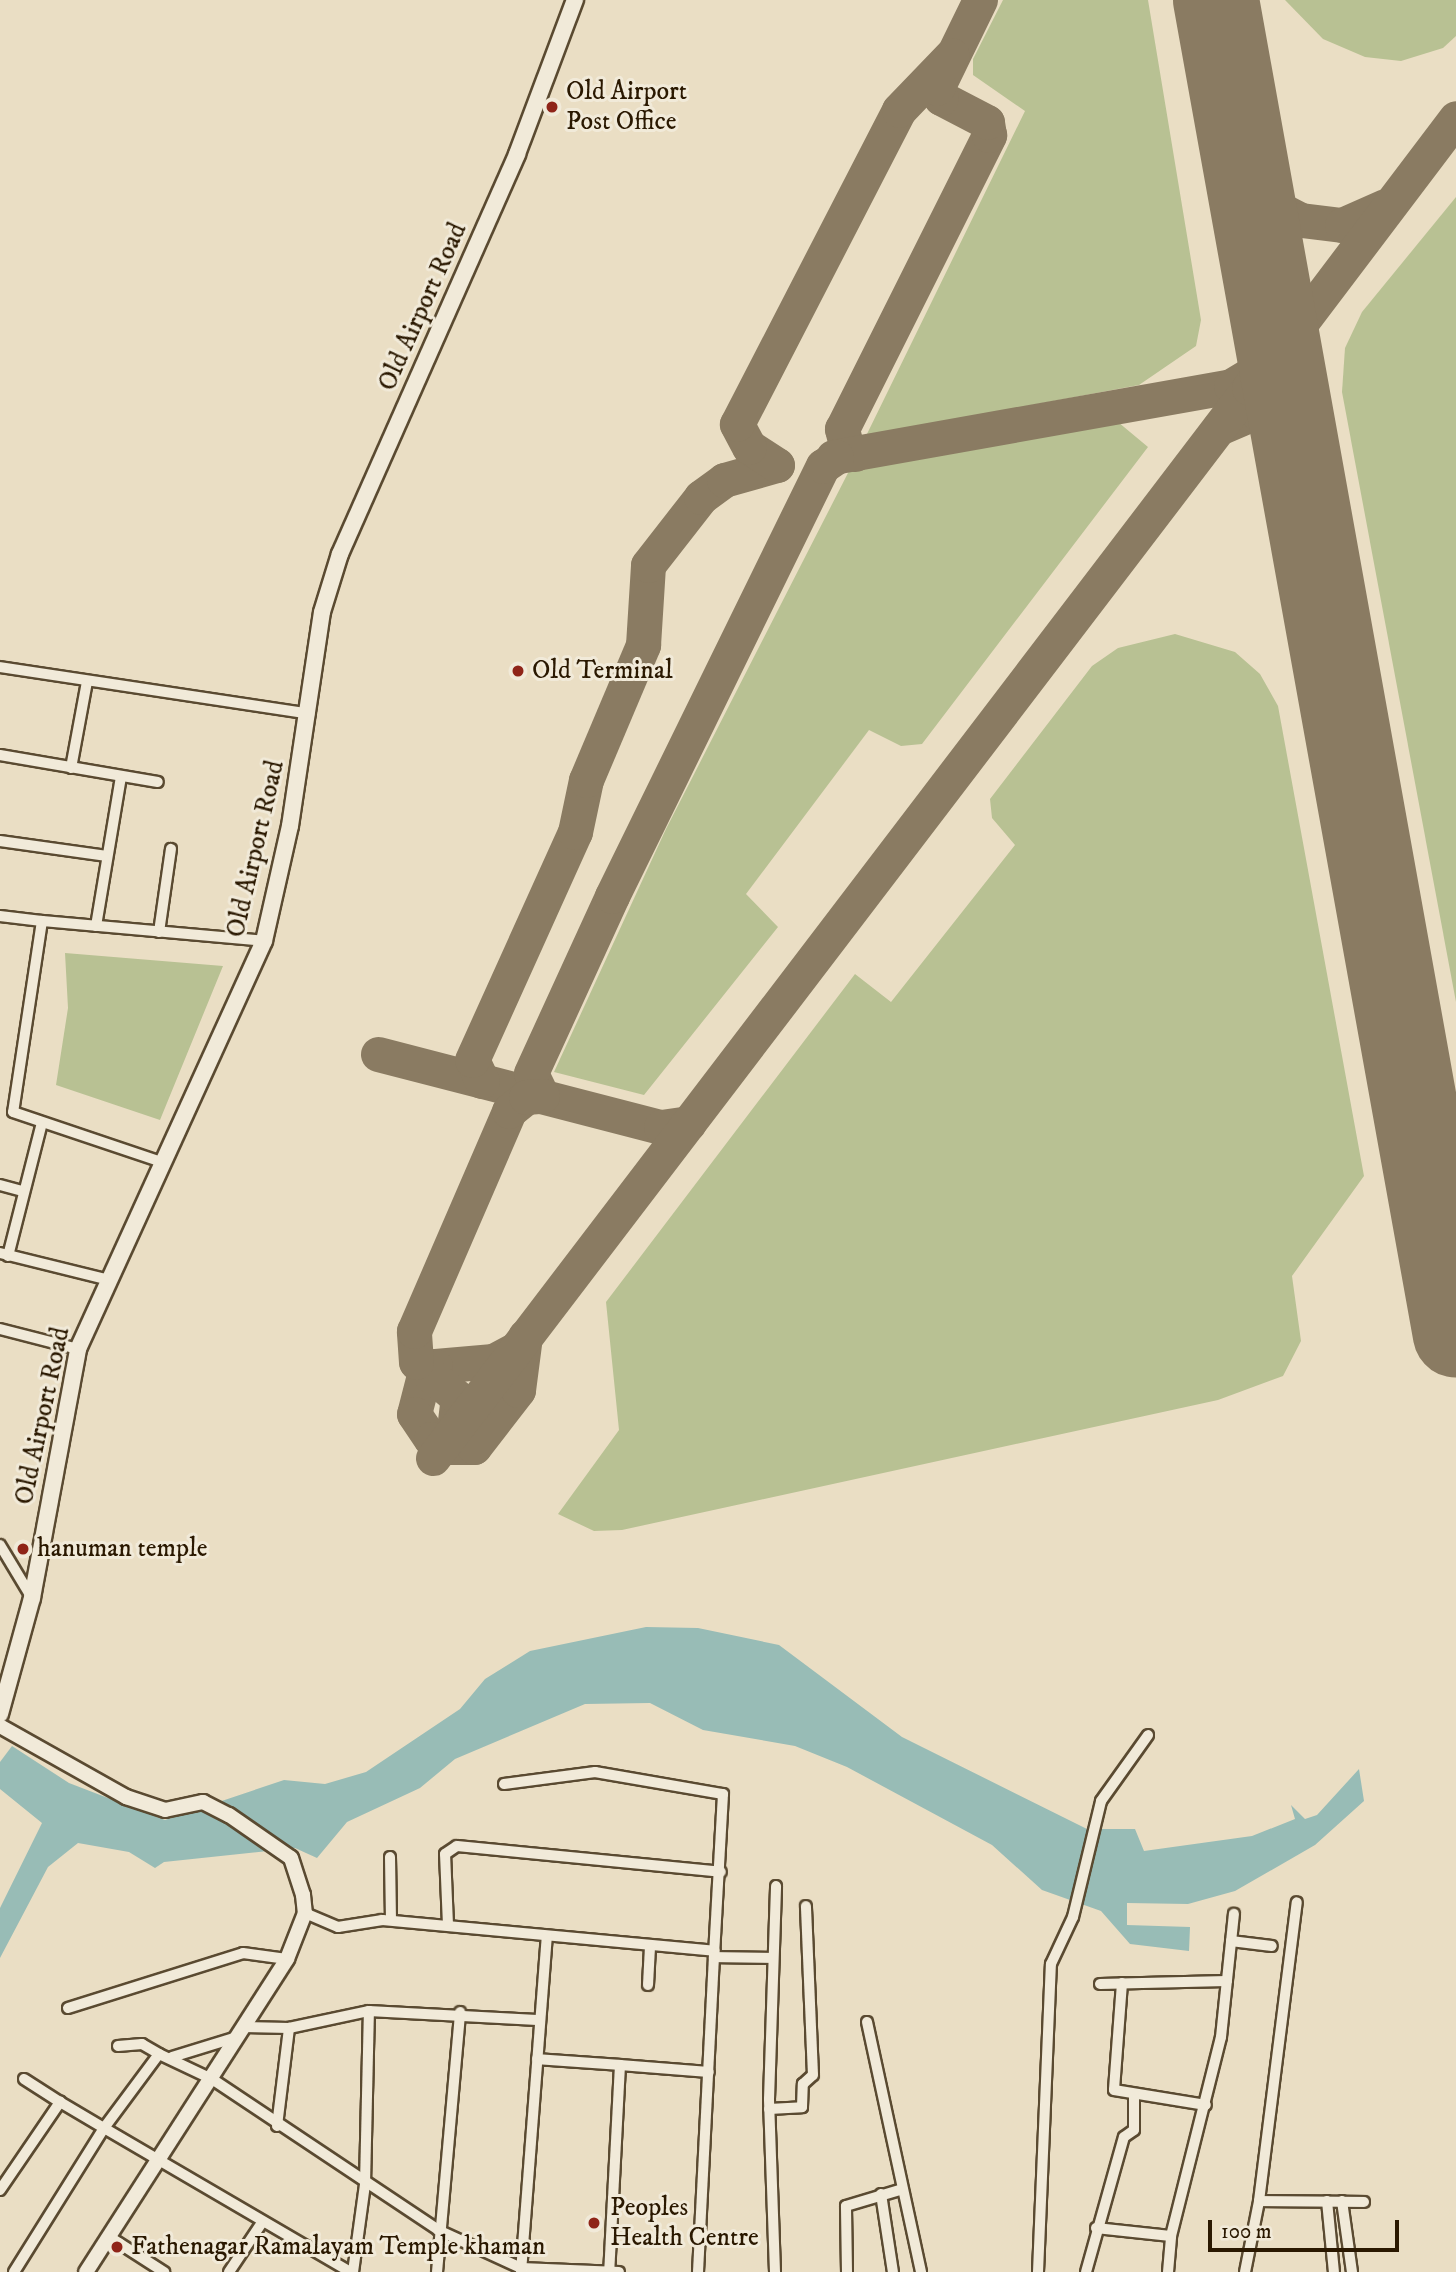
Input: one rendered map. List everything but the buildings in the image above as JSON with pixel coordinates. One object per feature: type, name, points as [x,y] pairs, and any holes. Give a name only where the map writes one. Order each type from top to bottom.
[{"type":"main road","name":"Old Airport Road","points":[[0,1714],[7,1673],[32,1598],[78,1349],[105,1279],[264,942],[309,714],[322,612],[340,554],[517,154],[575,0]]},
{"type":"street","points":[[0,670],[309,714]]},
{"type":"street","points":[[71,768],[88,682]]},
{"type":"street","points":[[0,755],[158,782]]},
{"type":"street","points":[[96,926],[121,776]]},
{"type":"street","points":[[0,841],[107,856]]},
{"type":"street","points":[[159,932],[171,849]]},
{"type":"street","points":[[0,916],[264,942]]},
{"type":"street","points":[[13,1112],[42,920]]},
{"type":"street","points":[[0,1108],[159,1161]]},
{"type":"street","points":[[42,1123],[4,1254],[105,1279]]},
{"type":"street","points":[[0,1185],[23,1191]]},
{"type":"street","points":[[0,1329],[78,1349]]},
{"type":"street","points":[[0,1545],[2,1561],[32,1598]]},
{"type":"street","points":[[0,1726],[126,1797],[165,1810],[203,1802],[291,1858],[305,1913],[287,1959],[212,2080],[86,2272]]},
{"type":"street","points":[[1038,2272],[1051,1964],[1073,1917],[1101,1801],[1148,1735]]},
{"type":"street","points":[[504,1784],[595,1772],[723,1794],[698,2272]]},
{"type":"street","points":[[448,1925],[445,1854],[457,1846],[721,1872]]},
{"type":"street","points":[[390,1857],[391,1920]]},
{"type":"street","points":[[775,2272],[769,2109],[776,1885]]},
{"type":"street","points":[[1245,2272],[1259,2201],[1297,1902]]},
{"type":"street","points":[[769,2109],[802,2107],[803,2084],[813,2075],[806,1906]]},
{"type":"street","points":[[305,1913],[338,1927],[391,1920],[772,1958]]},
{"type":"street","points":[[1168,2272],[1171,2236],[1206,2105],[1227,1981],[1234,1914]]},
{"type":"street","points":[[521,2270],[537,2059],[537,2020],[547,1936]]},
{"type":"street","points":[[1231,1941],[1272,1946]]},
{"type":"street","points":[[648,1984],[650,1946]]},
{"type":"street","points":[[68,2008],[243,1953],[287,1959]]},
{"type":"street","points":[[1100,1984],[1227,1981]]},
{"type":"street","points":[[1122,1983],[1114,2090],[1206,2105]]},
{"type":"street","points":[[172,2057],[240,2032],[289,2028],[369,2011],[460,2012],[537,2020]]},
{"type":"street","points":[[24,2079],[261,2224],[352,2272],[365,2184],[369,2011]]},
{"type":"street","points":[[437,2272],[438,2230],[460,2012]]},
{"type":"street","points":[[867,2022],[921,2272]]},
{"type":"street","points":[[278,2126],[289,2028]]},
{"type":"street","points":[[118,2046],[142,2044],[159,2054],[172,2057],[212,2080],[438,2230],[521,2270],[613,2272],[620,2065]]},
{"type":"street","points":[[14,2272],[104,2128],[159,2054]]},
{"type":"street","points":[[537,2059],[709,2072]]},
{"type":"street","points":[[1086,2272],[1096,2228],[1124,2137],[1134,2130],[1134,2094]]},
{"type":"street","points":[[0,2190],[60,2102]]},
{"type":"street","points":[[847,2272],[846,2206],[903,2189]]},
{"type":"street","points":[[881,2194],[894,2272]]},
{"type":"street","points":[[1259,2201],[1364,2202]]},
{"type":"street","points":[[1327,2202],[1334,2272]]},
{"type":"street","points":[[1342,2202],[1352,2272]]},
{"type":"street","points":[[229,2272],[261,2224]]},
{"type":"street","points":[[1096,2228],[1171,2236]]},
{"type":"street","points":[[108,2236],[164,2272]]},
{"type":"green space","points":[[1003,0],[1148,0],[1201,320],[1196,346],[1139,385],[866,436],[1025,111],[973,75],[973,59]]},
{"type":"green space","points":[[1285,0],[1456,0],[1456,36],[1443,48],[1401,61],[1365,57],[1323,39]]},
{"type":"green space","points":[[1456,197],[1456,1002],[1342,392],[1345,348],[1362,312]]},
{"type":"green space","points":[[1118,422],[1148,447],[922,744],[901,746],[869,730],[746,894],[778,927],[644,1095],[554,1072],[666,829],[849,471]]},
{"type":"green space","points":[[1175,634],[1235,652],[1260,674],[1278,706],[1364,1176],[1292,1276],[1301,1341],[1283,1376],[1218,1400],[622,1530],[594,1531],[558,1514],[619,1430],[606,1302],[855,974],[891,1002],[1015,845],[992,818],[990,799],[1092,666],[1118,648]]},
{"type":"green space","points":[[65,953],[223,966],[160,1120],[56,1085],[68,1008]]},
{"type":"water","points":[[646,1627],[698,1628],[779,1645],[902,1737],[1087,1829],[1135,1829],[1144,1851],[1252,1836],[1295,1819],[1291,1805],[1305,1819],[1317,1815],[1359,1769],[1364,1801],[1315,1845],[1235,1891],[1188,1904],[1127,1903],[1127,1925],[1190,1927],[1189,1951],[1130,1944],[1101,1911],[1042,1890],[992,1845],[847,1767],[795,1746],[703,1730],[650,1703],[585,1704],[455,1759],[420,1788],[347,1822],[317,1858],[295,1848],[164,1862],[155,1868],[129,1852],[78,1843],[48,1867],[0,1958],[0,1908],[42,1823],[0,1789],[0,1762],[12,1746],[69,1783],[165,1820],[284,1780],[325,1784],[366,1772],[460,1709],[485,1679],[530,1651]]},
{"type":"taxiway","points":[[855,454],[847,449],[842,429],[989,135],[987,122],[941,98],[937,88],[980,0]]},
{"type":"taxiway","points":[[482,1081],[472,1060],[575,832],[586,780],[643,645],[648,565],[701,497],[724,480],[777,465],[749,447],[737,424],[899,110],[952,55]]},
{"type":"taxiway","points":[[1283,364],[1294,332],[1456,118]]},
{"type":"taxiway","points":[[1250,176],[1260,199],[1301,220],[1342,225],[1385,206]]},
{"type":"taxiway","points":[[433,1458],[1249,388],[1270,355],[1277,325]]},
{"type":"taxiway","points":[[833,457],[1231,386],[1259,369]]},
{"type":"taxiway","points":[[1219,428],[1256,412],[1284,428],[1299,448]]},
{"type":"taxiway","points":[[542,1096],[531,1073],[612,896],[823,466],[836,457]]},
{"type":"taxiway","points":[[378,1054],[661,1127],[689,1123]]},
{"type":"taxiway","points":[[454,1429],[458,1398],[416,1362],[414,1331],[509,1111],[526,1097],[542,1096]]},
{"type":"taxiway","points":[[516,1349],[493,1361],[435,1366],[424,1375],[414,1414],[431,1439],[447,1447],[474,1447],[518,1390],[525,1336]]},
{"type":"runway","points":[[1216,0],[1456,1335]]},
{"type":"place","name":"Old Airport Post Office","points":[[552,107]]},
{"type":"place","name":"Old Terminal","points":[[518,671]]},
{"type":"place","name":"hanuman temple","points":[[23,1549]]},
{"type":"place","name":"Peoples Health Centre","points":[[594,2223]]},
{"type":"place","name":"Fathenagar Ramalayam Temple khaman","points":[[117,2247]]}]
